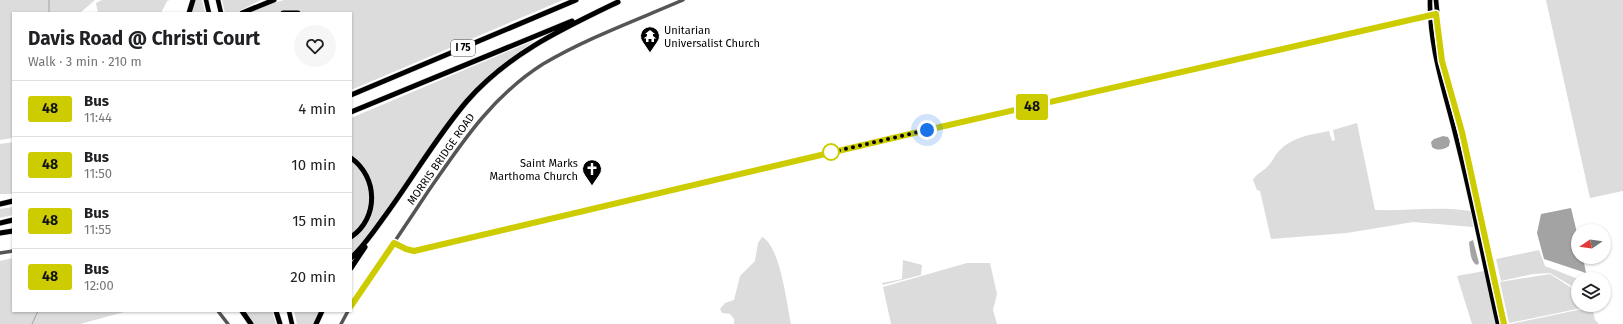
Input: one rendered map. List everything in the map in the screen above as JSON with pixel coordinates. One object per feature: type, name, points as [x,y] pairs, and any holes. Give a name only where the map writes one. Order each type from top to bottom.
[{"type":"highway","points":[[189,12],[193,0]]},
{"type":"highway","points":[[244,12],[274,0]]},
{"type":"highway","name":"I 75","points":[[352,95],[576,0]]},
{"type":"highway","points":[[352,266],[376,229],[452,120],[467,101],[489,78],[511,60],[539,41],[620,1]]},
{"type":"highway","name":"I 75","points":[[352,112],[620,1]]},
{"type":"highway","points":[[352,159],[366,174],[371,187],[372,199],[366,221],[352,236]]},
{"type":"highway","points":[[2,203],[12,202]]},
{"type":"highway","points":[[0,223],[12,220]]},
{"type":"highway","points":[[352,257],[376,229]]},
{"type":"highway","points":[[0,233],[12,231]]},
{"type":"highway","points":[[243,312],[251,324]]},
{"type":"highway","points":[[277,312],[281,324]]},
{"type":"highway","points":[[316,324],[322,312]]},
{"type":"main road","points":[[206,0],[209,12]]},
{"type":"main road","points":[[218,0],[221,12]]},
{"type":"main road","points":[[1430,0],[1430,15],[1438,71],[1456,136],[1498,324]]},
{"type":"main road","points":[[1436,0],[1436,14],[1442,61],[1462,132],[1504,324]]},
{"type":"main road","points":[[1485,269],[1492,267]]},
{"type":"main road","points":[[289,312],[292,324]]},
{"type":"street","name":"MORRIS BRIDGE ROAD","points":[[352,305],[466,135],[507,92],[542,65],[571,49],[683,0]]},
{"type":"street","points":[[394,243],[414,251],[927,130],[1436,14]]},
{"type":"street","points":[[0,253],[12,251]]},
{"type":"street","points":[[219,312],[228,324]]},
{"type":"street","points":[[341,324],[347,312]]},
{"type":"shaded area","points":[[0,0],[95,0],[81,12],[12,12],[12,138],[0,140]]},
{"type":"shaded area","points":[[102,0],[170,0],[167,1],[162,12],[98,12],[96,3]]},
{"type":"shaded area","points":[[194,0],[202,0],[205,12],[190,12]]},
{"type":"shaded area","points":[[222,0],[261,0],[237,12],[225,12]]},
{"type":"shaded area","points":[[284,0],[563,0],[352,90],[352,12],[248,12],[259,7]]},
{"type":"shaded area","points":[[1546,0],[1623,0],[1623,191],[1590,198]]},
{"type":"shaded area","points":[[535,40],[493,72],[466,98],[363,242],[352,255],[352,238],[370,216],[372,185],[352,157],[352,118]]},
{"type":"shaded area","points":[[1357,123],[1375,210],[1447,209],[1471,211],[1473,227],[1413,222],[1347,233],[1271,239],[1260,191],[1257,190],[1253,180],[1269,165],[1285,145],[1303,137],[1329,131],[1332,141],[1335,140],[1333,130]]},
{"type":"shaded area","points":[[1443,136],[1448,137],[1450,141],[1449,146],[1440,150],[1432,147],[1431,142],[1434,139]]},
{"type":"shaded area","points":[[12,142],[12,194],[0,194],[0,144]]},
{"type":"shaded area","points":[[352,161],[366,180],[369,196],[366,213],[359,227],[352,234]]},
{"type":"shaded area","points":[[12,207],[12,215],[0,218],[0,209]]},
{"type":"shaded area","points":[[1571,208],[1575,224],[1571,224],[1571,264],[1584,264],[1586,272],[1544,259],[1537,233],[1541,214]]},
{"type":"shaded area","points":[[762,237],[768,242],[774,251],[778,263],[785,290],[791,324],[734,324],[734,319],[730,314],[722,313],[720,309],[725,303],[734,300],[740,276],[755,261],[758,243]]},
{"type":"shaded area","points":[[1473,240],[1479,263],[1477,265],[1473,261],[1470,252],[1469,242]]},
{"type":"shaded area","points":[[1539,250],[1545,266],[1571,276],[1571,286],[1550,273],[1533,274],[1501,281],[1496,259]]},
{"type":"shaded area","points":[[12,258],[12,312],[124,312],[80,324],[0,324],[0,261]]},
{"type":"shaded area","points":[[903,260],[922,265],[921,275],[883,285],[882,283],[902,279]]},
{"type":"shaded area","points":[[967,263],[990,263],[997,294],[993,310],[997,324],[891,324],[883,287]]},
{"type":"shaded area","points":[[1495,266],[1508,324],[1506,324]]},
{"type":"shaded area","points":[[1491,269],[1503,324],[1499,324],[1488,270]]},
{"type":"shaded area","points":[[1484,271],[1496,324],[1472,324],[1457,276]]},
{"type":"shaded area","points":[[1550,274],[1571,288],[1571,310],[1509,323],[1500,282]]},
{"type":"shaded area","points":[[1571,311],[1593,312],[1595,320],[1599,324],[1511,324]]},
{"type":"shaded area","points":[[246,312],[272,312],[276,324],[254,324]]},
{"type":"shaded area","points":[[294,312],[319,312],[313,324],[297,324]]},
{"type":"waterway","points":[[49,0],[49,12]]},
{"type":"waterway","points":[[32,324],[38,312]]},
{"type":"bus line","name":"48","points":[[352,305],[394,243],[414,251],[710,180],[1094,93],[1302,43],[1436,14],[1442,61],[1462,132],[1504,324]]},
{"type":"place","name":"Unitarian Universalist Church","points":[[650,53]]},
{"type":"place","name":"Saint Marks Marthoma Church","points":[[592,186]]},
{"type":"route","points":[[831,152],[828,153],[927,130]]}]
